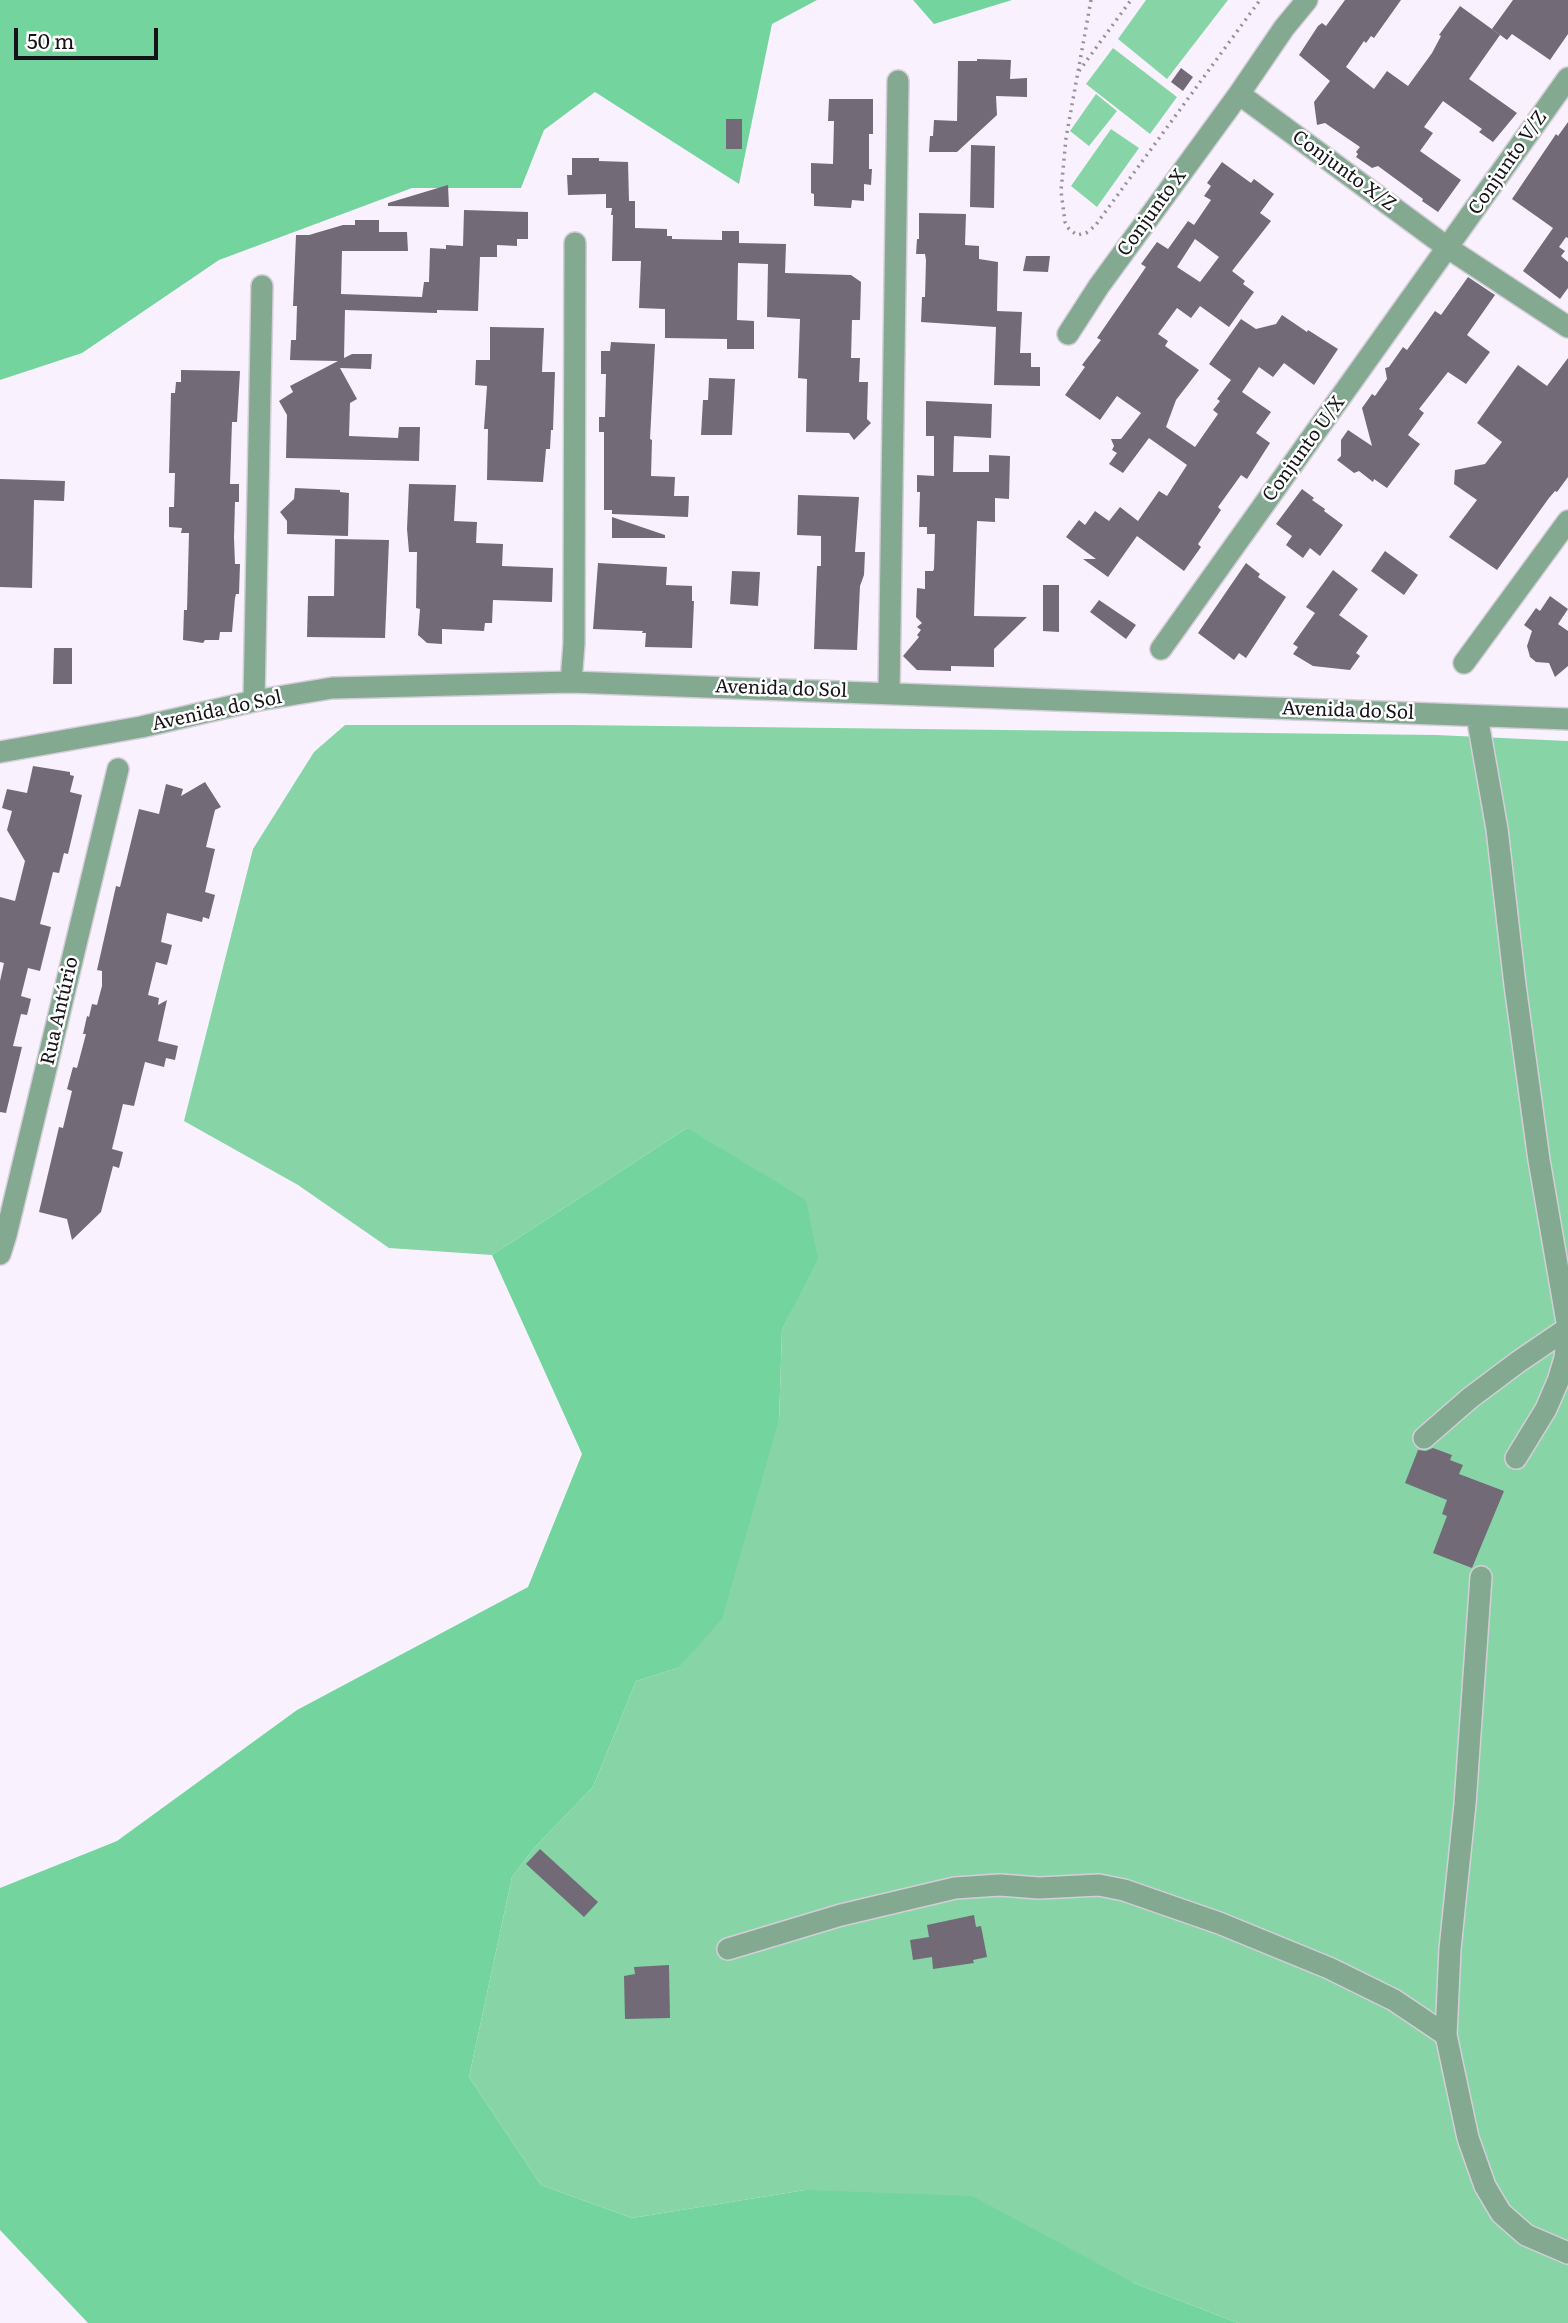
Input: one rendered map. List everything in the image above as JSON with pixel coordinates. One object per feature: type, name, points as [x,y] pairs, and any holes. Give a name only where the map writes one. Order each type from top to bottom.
[{"type":"street","name":"Conjunto X","points":[[1068,334],[1099,286],[1284,28],[1307,0]]},
{"type":"street","name":"Conjunto V/Z","points":[[1448,248],[1568,78]]},
{"type":"street","points":[[889,693],[898,80]]},
{"type":"street","name":"Conjunto X/Z","points":[[1239,94],[1448,248],[1568,327]]},
{"type":"street","points":[[571,682],[574,645],[575,243]]},
{"type":"street","name":"Conjunto U/X","points":[[1161,649],[1448,248]]},
{"type":"street","points":[[254,701],[262,286]]},
{"type":"street","points":[[1464,663],[1568,521]]},
{"type":"street","name":"Avenida do Sol","points":[[0,752],[141,727],[254,701],[332,688],[571,682],[1568,719]]},
{"type":"street","points":[[1477,716],[1497,829],[1539,1160],[1568,1328],[1565,1358],[1558,1381],[1546,1409],[1516,1458]]},
{"type":"street","name":"Rua Antúrio","points":[[0,1254],[118,769]]},
{"type":"street","points":[[1424,1438],[1479,1391],[1568,1328]]},
{"type":"street","points":[[1481,1577],[1465,1804],[1450,1949],[1446,2035],[1468,2138],[1485,2186],[1502,2213],[1527,2235],[1568,2253]]},
{"type":"street","points":[[728,1949],[841,1915],[955,1888],[1099,1885],[1124,1890],[1219,1923],[1329,1968],[1394,2000],[1446,2035]]},
{"type":"path","points":[[1091,0],[1066,138],[1061,191],[1065,222],[1077,235],[1086,233],[1094,226],[1260,0]]},
{"type":"path","points":[[1078,73],[1131,0]]},
{"type":"green space","points":[[0,0],[817,0],[772,24],[739,184],[595,92],[544,130],[521,188],[412,188],[219,260],[82,353],[0,380]]},
{"type":"green space","points":[[913,0],[1012,0],[934,24]]},
{"type":"green space","points":[[1146,0],[1228,0],[1167,79],[1118,39]]},
{"type":"green space","points":[[1113,48],[1177,97],[1150,134],[1086,84]]},
{"type":"green space","points":[[1096,94],[1117,111],[1089,146],[1070,131]]},
{"type":"green space","points":[[1111,129],[1139,148],[1097,207],[1071,186]]},
{"type":"green space","points":[[345,725],[576,725],[1437,735],[1568,741],[1568,2323],[1238,2323],[1134,2283],[805,2190],[632,2218],[541,2185],[469,2077],[512,1877],[535,1847],[593,1787],[636,1681],[678,1668],[779,1420],[782,1330],[817,1259],[687,1128],[492,1255],[389,1248],[298,1185],[184,1121],[253,849],[314,752]]},
{"type":"green space","points":[[687,1128],[806,1200],[818,1259],[782,1330],[779,1420],[722,1619],[678,1668],[636,1681],[593,1787],[535,1847],[512,1877],[469,2077],[541,2185],[632,2218],[805,2190],[972,2196],[1134,2283],[1238,2323],[88,2323],[0,2230],[0,1888],[117,1841],[297,1710],[528,1587],[582,1454],[492,1255]]},
{"type":"building","points":[[1345,0],[1401,0],[1374,38],[1371,36],[1366,43],[1364,41],[1346,67],[1374,89],[1387,71],[1408,86],[1432,53],[1441,36],[1439,35],[1460,6],[1500,35],[1469,79],[1517,113],[1493,142],[1479,132],[1482,129],[1443,101],[1424,127],[1433,133],[1420,151],[1461,180],[1438,212],[1378,166],[1372,168],[1356,157],[1360,147],[1325,123],[1317,125],[1314,102],[1330,81],[1299,55],[1318,26],[1322,23],[1326,26]]},
{"type":"building","points":[[1513,0],[1568,0],[1568,34],[1550,60],[1512,34],[1507,40],[1492,29]]},
{"type":"building","points":[[1011,60],[1010,79],[1027,78],[1027,97],[996,96],[997,115],[957,152],[929,152],[934,120],[957,121],[958,61]]},
{"type":"building","points":[[1181,68],[1193,77],[1183,91],[1171,82]]},
{"type":"building","points":[[829,99],[873,99],[873,134],[869,134],[871,185],[864,184],[864,201],[852,200],[851,208],[814,206],[814,194],[811,193],[811,163],[833,164],[834,121],[828,121]]},
{"type":"building","points":[[726,119],[742,119],[742,149],[726,149]]},
{"type":"building","points":[[1568,122],[1568,238],[1566,237],[1559,247],[1565,251],[1561,256],[1568,262],[1568,288],[1560,299],[1523,271],[1553,228],[1512,199],[1556,134],[1558,136]]},
{"type":"building","points":[[971,145],[995,146],[994,208],[970,207]]},
{"type":"building","points":[[572,158],[628,162],[629,201],[635,201],[635,228],[667,229],[667,236],[672,236],[672,239],[722,240],[722,231],[739,231],[739,243],[786,244],[785,273],[851,275],[861,282],[860,320],[852,320],[851,358],[860,358],[859,382],[868,382],[867,419],[871,423],[854,440],[849,433],[806,432],[807,379],[798,378],[800,319],[767,317],[768,264],[738,263],[737,320],[754,321],[754,349],[727,349],[727,339],[665,338],[665,309],[639,308],[641,261],[612,261],[613,215],[612,208],[606,208],[606,194],[568,195],[567,175],[572,175]]},
{"type":"building","points":[[1222,162],[1251,183],[1254,179],[1274,194],[1260,213],[1271,221],[1232,271],[1254,292],[1229,327],[1200,306],[1191,318],[1177,308],[1158,334],[1168,341],[1165,346],[1199,370],[1176,400],[1166,427],[1195,447],[1218,414],[1213,410],[1220,401],[1217,399],[1231,380],[1209,364],[1241,319],[1256,329],[1276,324],[1282,315],[1338,349],[1314,385],[1284,363],[1273,377],[1259,367],[1242,392],[1271,412],[1256,433],[1270,443],[1247,479],[1241,475],[1218,507],[1221,510],[1184,571],[1137,536],[1108,577],[1083,559],[1096,559],[1066,537],[1079,520],[1085,525],[1095,511],[1109,521],[1120,507],[1138,521],[1159,491],[1167,496],[1187,465],[1149,438],[1123,473],[1109,464],[1117,453],[1112,450],[1114,446],[1111,439],[1121,439],[1141,413],[1117,396],[1100,420],[1065,395],[1085,367],[1082,365],[1101,340],[1097,338],[1146,267],[1141,264],[1157,242],[1168,249],[1188,221],[1194,225],[1211,200],[1204,196],[1211,186],[1207,183]],"holes":[[[1195,239],[1219,257],[1200,282],[1177,267]]]},
{"type":"building","points":[[448,185],[449,207],[388,206],[388,203]]},
{"type":"building","points":[[464,210],[528,212],[528,239],[517,239],[517,246],[497,245],[497,257],[480,257],[478,311],[437,310],[437,313],[345,310],[344,358],[352,354],[372,354],[371,369],[340,368],[357,399],[350,403],[349,436],[398,438],[399,427],[420,427],[419,461],[286,458],[287,415],[279,401],[293,392],[290,386],[338,361],[290,360],[291,340],[296,340],[297,306],[293,306],[296,235],[309,235],[343,225],[355,225],[355,220],[379,220],[379,232],[407,232],[408,251],[342,251],[341,294],[422,297],[424,282],[429,282],[430,248],[463,246]]},
{"type":"building","points":[[919,213],[966,214],[965,245],[979,246],[979,259],[998,262],[997,311],[1022,312],[1020,353],[1031,353],[1031,367],[1040,367],[1040,386],[994,385],[996,327],[921,322],[926,260],[925,254],[916,254]]},
{"type":"building","points":[[1026,256],[1050,256],[1048,272],[1023,271]]},
{"type":"building","points":[[1468,277],[1495,295],[1467,335],[1490,352],[1466,384],[1448,372],[1419,409],[1424,413],[1408,435],[1420,444],[1387,488],[1374,479],[1373,482],[1359,471],[1354,473],[1337,460],[1341,456],[1341,440],[1348,430],[1372,446],[1362,408],[1387,379],[1385,368],[1389,367],[1403,347],[1407,350],[1435,311],[1441,315]]},
{"type":"building","points":[[490,327],[544,328],[542,372],[555,372],[553,430],[550,449],[546,449],[543,482],[487,480],[488,429],[484,429],[487,386],[475,385],[476,360],[490,360]]},
{"type":"building","points":[[611,342],[655,344],[650,439],[651,476],[675,477],[674,496],[689,496],[688,517],[612,514],[612,510],[604,510],[604,432],[599,432],[599,417],[605,417],[606,374],[601,374],[601,351],[610,351]]},
{"type":"building","points":[[1568,358],[1568,477],[1549,498],[1497,570],[1449,537],[1477,500],[1454,484],[1455,470],[1485,464],[1502,442],[1477,423],[1518,365],[1547,386]]},
{"type":"building","points":[[181,370],[240,371],[237,422],[232,422],[230,484],[239,484],[239,502],[235,502],[234,538],[235,564],[240,564],[239,594],[236,594],[235,598],[232,632],[220,632],[219,640],[205,640],[203,643],[183,640],[184,610],[187,610],[189,533],[181,533],[182,528],[169,527],[169,507],[174,507],[175,473],[169,473],[171,393],[175,393],[176,382],[181,382]]},
{"type":"building","points":[[709,378],[735,379],[732,435],[701,435],[703,400],[708,400]]},
{"type":"building","points":[[926,401],[992,404],[991,438],[954,436],[953,472],[989,472],[989,455],[1010,456],[1009,499],[995,498],[995,522],[977,521],[974,616],[1027,617],[994,649],[994,667],[951,666],[951,671],[917,670],[903,656],[919,637],[917,635],[921,630],[917,627],[922,623],[916,617],[917,588],[925,589],[925,571],[934,569],[935,534],[927,534],[927,527],[919,527],[920,492],[917,492],[917,475],[934,476],[934,436],[926,436]]},
{"type":"building","points":[[0,479],[65,481],[64,501],[34,500],[32,588],[0,587]]},
{"type":"building","points":[[409,484],[456,485],[454,521],[477,522],[476,543],[503,544],[502,566],[553,568],[552,602],[493,600],[492,623],[485,623],[484,631],[442,629],[442,644],[427,643],[418,635],[420,609],[416,608],[417,552],[409,552],[407,529]]},
{"type":"building","points":[[295,488],[340,490],[349,493],[348,536],[287,534],[287,521],[280,512],[294,499]]},
{"type":"building","points":[[1302,489],[1343,525],[1320,556],[1310,548],[1303,558],[1286,545],[1292,536],[1276,524]]},
{"type":"building","points":[[798,495],[859,497],[855,552],[865,552],[864,575],[860,586],[857,650],[814,649],[817,566],[821,566],[821,536],[797,535]]},
{"type":"building","points":[[612,517],[665,535],[665,538],[612,538]]},
{"type":"building","points":[[335,539],[389,540],[385,638],[307,637],[308,596],[334,596]]},
{"type":"building","points":[[1385,551],[1418,575],[1404,595],[1371,571]]},
{"type":"building","points":[[598,563],[667,567],[666,585],[692,586],[692,648],[645,647],[646,633],[642,633],[643,631],[593,629]]},
{"type":"building","points":[[1246,563],[1260,574],[1258,577],[1286,597],[1246,658],[1239,653],[1234,660],[1198,633]]},
{"type":"building","points":[[1333,570],[1358,589],[1339,615],[1368,636],[1356,653],[1360,656],[1350,670],[1313,666],[1293,654],[1298,647],[1293,644],[1315,613],[1306,607]]},
{"type":"building","points":[[732,571],[760,572],[758,606],[730,604]]},
{"type":"building","points":[[1043,585],[1059,585],[1059,632],[1043,631]]},
{"type":"building","points":[[1550,596],[1568,609],[1558,624],[1568,631],[1568,666],[1555,677],[1549,663],[1536,662],[1530,657],[1527,646],[1532,631],[1524,625],[1536,608],[1540,611]]},
{"type":"building","points":[[1099,600],[1136,625],[1126,639],[1090,612]]},
{"type":"building","points":[[54,648],[72,648],[72,684],[53,684]]},
{"type":"building","points":[[33,766],[70,772],[70,775],[74,776],[70,792],[82,795],[68,854],[64,853],[59,873],[53,872],[40,924],[51,927],[40,971],[28,968],[21,996],[31,999],[27,1015],[21,1014],[13,1046],[22,1047],[6,1113],[0,1112],[0,981],[4,963],[0,962],[0,897],[15,901],[25,861],[7,830],[12,811],[2,808],[7,789],[27,793]]},
{"type":"building","points":[[205,782],[221,807],[215,810],[206,847],[215,849],[205,892],[215,895],[209,919],[203,917],[202,922],[167,913],[161,942],[172,945],[167,965],[156,962],[148,995],[159,998],[158,1005],[167,1000],[158,1041],[178,1046],[175,1060],[166,1058],[164,1067],[145,1062],[134,1106],[123,1104],[112,1149],[123,1152],[119,1168],[113,1166],[101,1212],[72,1240],[67,1219],[39,1212],[59,1127],[63,1128],[72,1091],[67,1089],[73,1067],[77,1068],[86,1034],[83,1034],[87,1016],[89,1017],[92,1004],[97,1005],[102,986],[102,971],[97,970],[116,886],[120,887],[139,809],[159,814],[166,784],[183,789],[181,796]]},
{"type":"building","points":[[1433,1448],[1452,1455],[1450,1460],[1463,1465],[1459,1474],[1504,1491],[1472,1568],[1433,1553],[1447,1516],[1442,1514],[1447,1500],[1405,1483],[1418,1450]]},
{"type":"building","points":[[540,1849],[598,1902],[584,1917],[526,1864]]},
{"type":"building","points":[[974,1915],[976,1927],[981,1926],[987,1957],[973,1960],[974,1963],[933,1969],[932,1957],[913,1960],[910,1940],[929,1937],[927,1925]]},
{"type":"building","points":[[669,1965],[670,2018],[625,2019],[624,1976],[635,1974],[634,1967]]}]
